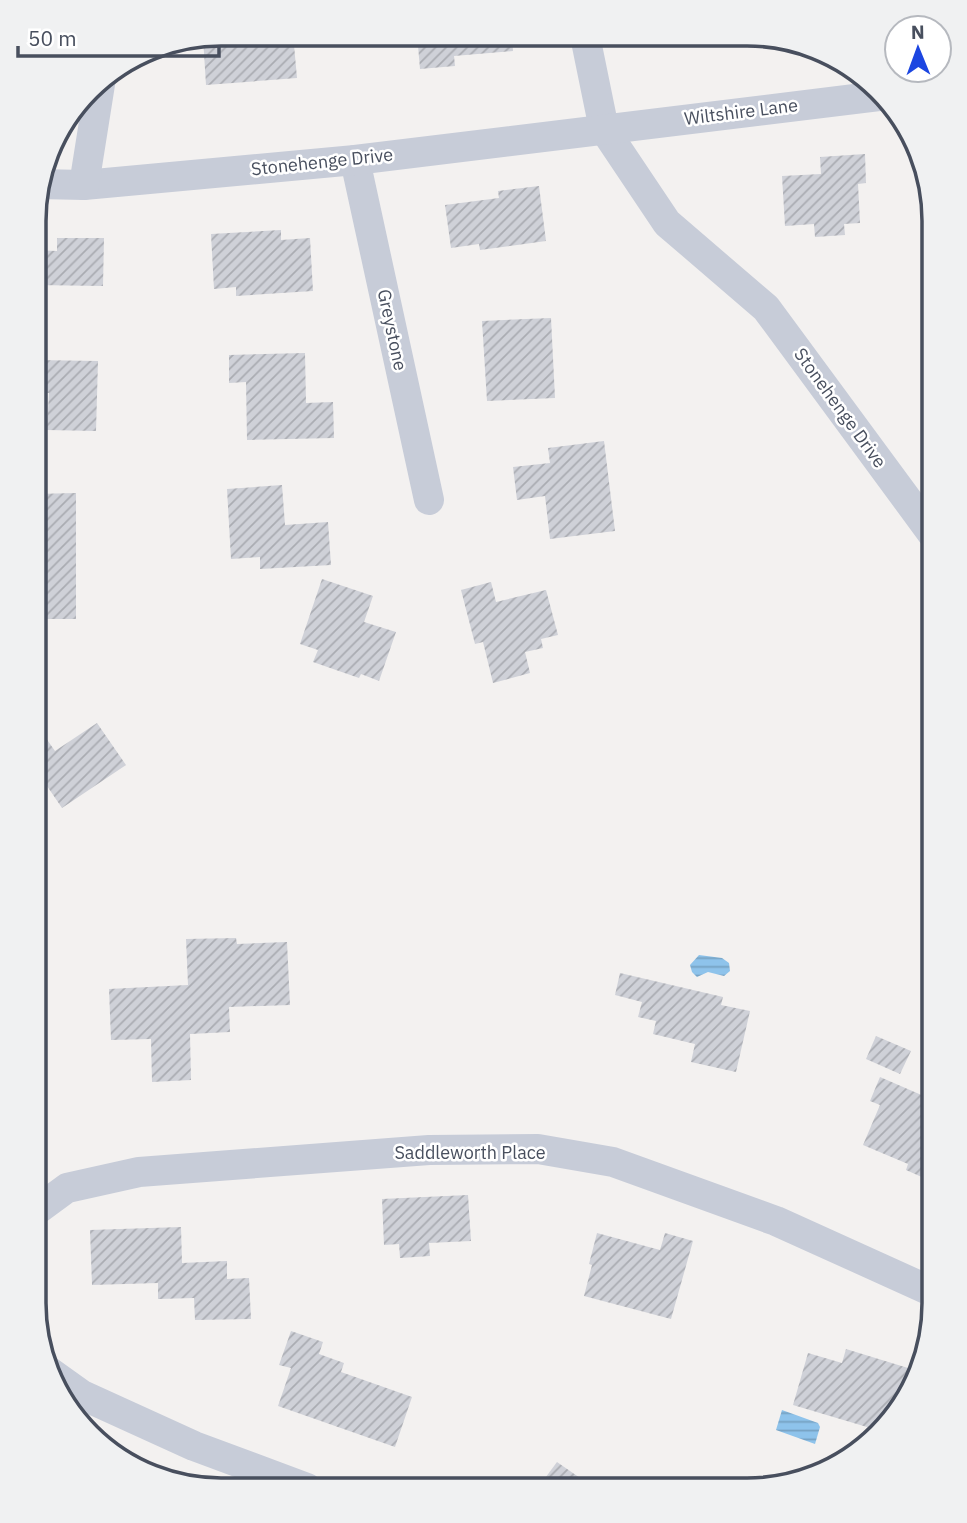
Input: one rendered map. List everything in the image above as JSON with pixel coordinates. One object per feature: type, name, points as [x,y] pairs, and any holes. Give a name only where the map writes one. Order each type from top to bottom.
[{"type":"street","name":"Stonehenge Drive","points":[[587,46],[604,129],[667,223],[766,308],[922,519]]},
{"type":"street","points":[[84,184],[98,96]]},
{"type":"street","name":"Wiltshire Lane","points":[[604,129],[870,97]]},
{"type":"street","name":"Stonehenge Drive","points":[[49,184],[84,184],[355,160],[604,129]]},
{"type":"street","name":"Greystone","points":[[355,160],[429,500]]},
{"type":"street","name":"Saddleworth Place","points":[[46,1203],[67,1188],[139,1172],[429,1150],[538,1149],[613,1163],[638,1171],[776,1221],[921,1287]]},
{"type":"street","points":[[66,1384],[82,1395],[194,1446],[280,1478]]},
{"type":"water","points":[[699,955],[722,958],[729,963],[730,971],[724,976],[708,972],[697,977],[690,965]]},
{"type":"water","points":[[782,1410],[818,1423],[820,1427],[815,1444],[776,1430]]},
{"type":"building","points":[[294,46],[297,78],[206,85],[204,47]]},
{"type":"building","points":[[418,46],[513,46],[513,51],[454,56],[455,66],[420,69]]},
{"type":"building","points":[[865,154],[866,183],[858,184],[860,223],[844,224],[845,235],[815,237],[814,224],[785,226],[782,176],[821,174],[820,157]]},
{"type":"building","points":[[539,186],[546,241],[480,250],[479,244],[451,248],[445,205],[499,198],[498,191]]},
{"type":"building","points":[[281,230],[281,240],[310,238],[313,291],[236,296],[236,287],[214,289],[211,234]]},
{"type":"building","points":[[57,238],[104,238],[103,286],[46,285],[46,250],[57,251]]},
{"type":"building","points":[[551,318],[555,398],[487,401],[482,321]]},
{"type":"building","points":[[305,353],[306,403],[333,402],[334,438],[247,440],[246,382],[229,383],[229,355]]},
{"type":"building","points":[[46,360],[98,361],[96,431],[47,430],[49,393],[46,393]]},
{"type":"building","points":[[604,441],[615,531],[550,539],[545,496],[517,500],[513,467],[550,463],[548,448]]},
{"type":"building","points":[[282,485],[285,525],[328,522],[331,565],[260,569],[260,557],[231,559],[227,489]]},
{"type":"building","points":[[76,493],[76,619],[46,619],[46,494]]},
{"type":"building","points":[[322,579],[373,596],[364,622],[396,632],[379,681],[361,674],[359,678],[313,662],[318,650],[300,644]]},
{"type":"building","points":[[491,582],[496,602],[546,590],[558,635],[541,639],[543,648],[525,652],[530,673],[493,683],[483,642],[475,644],[461,590]]},
{"type":"building","points":[[97,723],[126,765],[62,808],[46,785],[46,738],[55,751]]},
{"type":"building","points":[[236,938],[237,944],[287,942],[290,1005],[229,1007],[230,1032],[190,1034],[191,1080],[152,1082],[151,1039],[111,1040],[109,989],[188,985],[186,939]]},
{"type":"building","points":[[620,973],[723,997],[721,1005],[750,1011],[736,1072],[691,1062],[695,1044],[653,1034],[656,1021],[638,1017],[642,1002],[615,995]]},
{"type":"building","points":[[876,1036],[911,1051],[900,1074],[866,1059]]},
{"type":"building","points":[[880,1077],[921,1095],[921,1177],[906,1170],[908,1164],[863,1145],[880,1105],[870,1101]]},
{"type":"building","points":[[468,1195],[471,1241],[429,1243],[430,1256],[400,1258],[399,1244],[384,1245],[382,1199]]},
{"type":"building","points":[[181,1227],[182,1263],[227,1261],[227,1279],[249,1278],[251,1319],[195,1320],[194,1298],[158,1299],[158,1283],[92,1285],[90,1230]]},
{"type":"building","points":[[597,1233],[660,1250],[665,1233],[693,1241],[671,1319],[584,1296]]},
{"type":"building","points":[[291,1331],[323,1342],[319,1354],[344,1363],[341,1372],[412,1397],[395,1447],[278,1406],[291,1368],[279,1365]]},
{"type":"building","points":[[846,1349],[908,1368],[898,1390],[868,1427],[793,1405],[808,1353],[842,1363]]},
{"type":"building","points":[[557,1462],[580,1478],[545,1478]]}]
